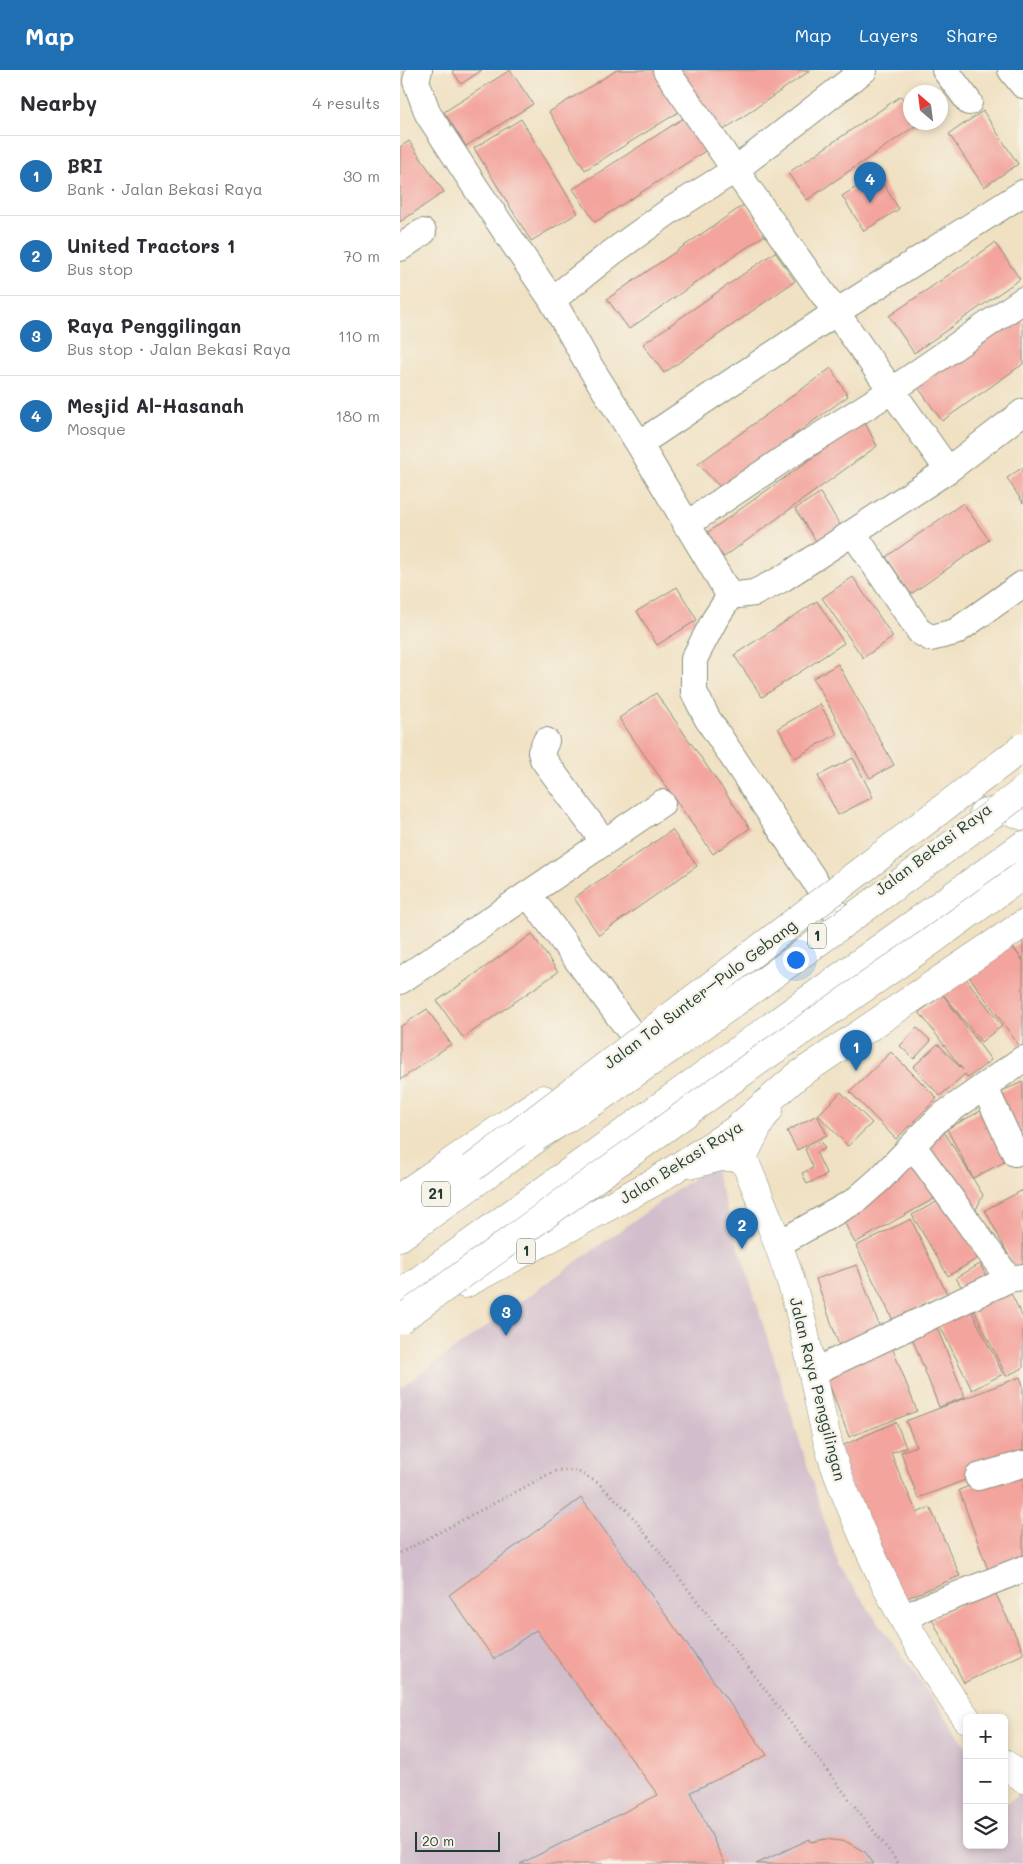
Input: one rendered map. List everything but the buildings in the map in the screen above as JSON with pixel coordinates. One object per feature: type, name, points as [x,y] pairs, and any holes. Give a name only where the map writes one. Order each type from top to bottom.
[{"type":"main road","name":"Jalan Tol Sunter–Pulo Gebang","points":[[400,1221],[1023,748]]},
{"type":"main road","name":"Jalan Bekasi Raya","points":[[400,1237],[840,919],[1023,781]]},
{"type":"main road","points":[[472,1168],[544,1132],[596,1101],[938,855],[1023,791]]},
{"type":"main road","points":[[982,813],[1008,810],[1023,816]]},
{"type":"main road","points":[[400,1294],[1023,844]]},
{"type":"main road","points":[[404,1317],[756,1062],[926,945],[1023,875]]},
{"type":"main road","name":"Jalan Bekasi Raya","points":[[404,1317],[656,1181],[735,1130],[797,1076],[1019,929]]},
{"type":"main road","name":"Jalan Bekasi Raya","points":[[400,1197],[557,1089],[650,1058]]},
{"type":"main road","points":[[656,1181],[692,1165],[722,1157],[744,1157],[762,1119],[797,1076]]},
{"type":"main road","name":"Jalan Raya Penggilingan","points":[[744,1157],[778,1244],[797,1302],[826,1434],[841,1483],[879,1574],[938,1678],[963,1714]]},
{"type":"main road","points":[[1008,1767],[1023,1780]]},
{"type":"street","points":[[419,70],[416,81],[428,114],[552,300],[589,365],[639,444],[730,596]]},
{"type":"street","points":[[666,70],[948,470]]},
{"type":"street","points":[[552,300],[610,254],[672,210],[735,170],[864,70]]},
{"type":"street","points":[[945,70],[968,102]]},
{"type":"street","points":[[1011,70],[1023,85]]},
{"type":"street","points":[[639,444],[835,312],[1023,193]]},
{"type":"street","points":[[400,248],[422,232]]},
{"type":"street","points":[[686,525],[785,458],[891,391],[1023,300]]},
{"type":"street","points":[[840,919],[708,718],[694,692],[694,660],[715,619],[730,596],[754,593],[766,588],[948,470],[1023,412]]},
{"type":"street","points":[[853,533],[920,632],[931,638],[955,632],[1023,584]]},
{"type":"street","points":[[546,741],[541,752],[543,759],[604,842]]},
{"type":"street","points":[[400,981],[662,802]]},
{"type":"street","points":[[528,894],[650,1058]]},
{"type":"street","points":[[778,1244],[856,1201],[939,1118],[1023,1059]]},
{"type":"street","points":[[984,1086],[1016,1153]]},
{"type":"street","points":[[813,1372],[1016,1278],[913,1146]]},
{"type":"street","points":[[978,1477],[1023,1464]]},
{"type":"street","points":[[903,1619],[924,1608],[1023,1569]]},
{"type":"path","points":[[400,1552],[558,1470],[577,1471],[598,1483],[628,1511],[899,1864]]},
{"type":"shaded area","points":[[713,1164],[839,1567],[963,1741],[963,1849],[1008,1849],[1008,1802],[1023,1792],[1023,1864],[400,1864],[400,1388]]},
{"type":"place","name":"Mesjid Al-Hasanah","points":[[870,203]]},
{"type":"place","name":"BRI","points":[[856,1071]]},
{"type":"place","name":"United Tractors 1","points":[[742,1249]]},
{"type":"place","name":"Raya Penggilingan","points":[[506,1336]]}]
